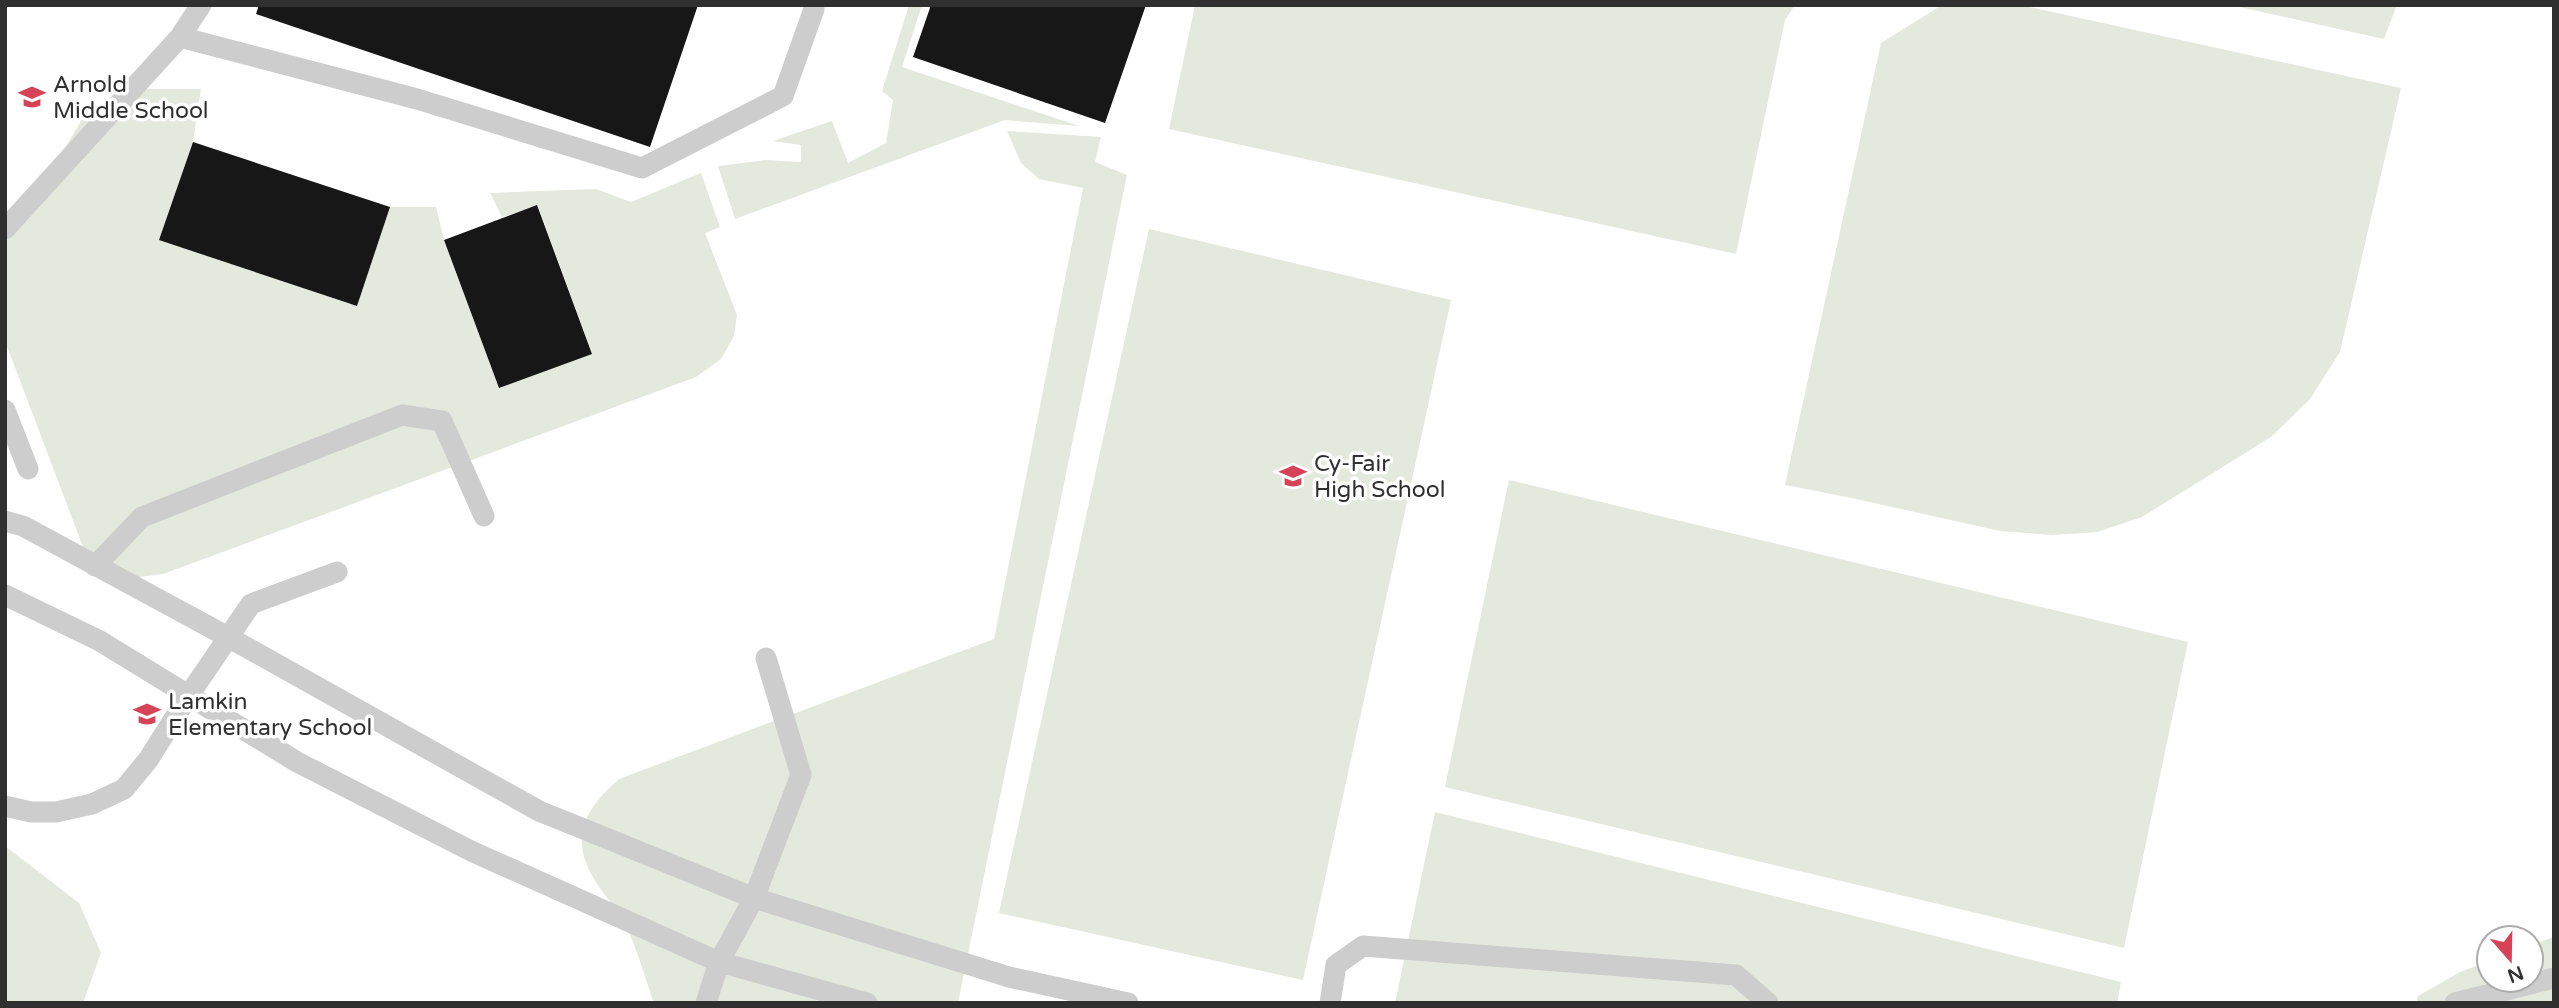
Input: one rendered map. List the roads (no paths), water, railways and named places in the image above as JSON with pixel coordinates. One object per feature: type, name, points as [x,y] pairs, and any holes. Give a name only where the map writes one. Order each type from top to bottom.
[{"type":"lane","points":[[5,229],[180,37],[201,5]]},
{"type":"lane","points":[[180,37],[417,99],[642,168],[783,96],[814,9]]},
{"type":"lane","points":[[5,410],[28,469]]},
{"type":"lane","points":[[95,566],[142,517],[402,415],[442,421],[484,516]]},
{"type":"lane","points":[[5,521],[23,526],[228,637],[539,811],[754,898],[1009,977],[1128,1003]]},
{"type":"lane","points":[[5,806],[31,812],[56,812],[92,804],[124,789],[148,760],[188,695],[251,604],[337,572]]},
{"type":"lane","points":[[5,595],[100,641],[297,762],[471,851],[719,962],[867,1003]]},
{"type":"lane","points":[[706,1003],[719,962],[754,898],[801,775],[766,659]]},
{"type":"lane","points":[[1330,1003],[1336,965],[1363,946],[1736,975],[1768,1003]]},
{"type":"lane","points":[[2455,1003],[2554,978]]},
{"type":"place","name":"Arnold Middle School","points":[[32,97]]},
{"type":"place","name":"Cy-Fair High School","points":[[1293,476]]},
{"type":"place","name":"Lamkin Elementary School","points":[[147,714]]}]
